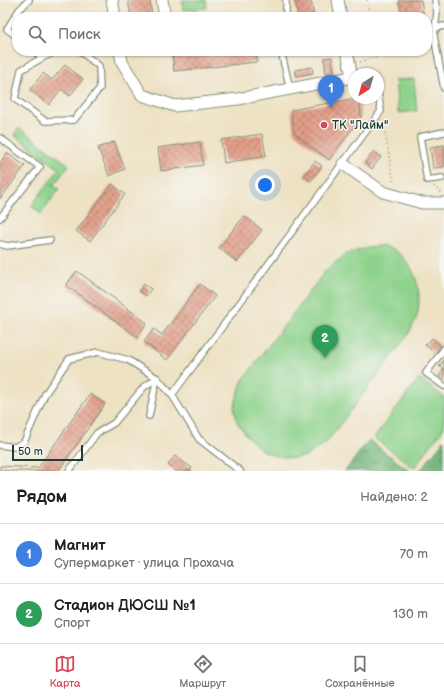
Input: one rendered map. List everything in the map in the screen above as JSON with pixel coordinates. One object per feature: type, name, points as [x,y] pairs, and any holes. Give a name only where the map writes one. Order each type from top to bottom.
[{"type":"street","points":[[112,0],[114,12]]},
{"type":"street","points":[[162,0],[165,12]]},
{"type":"street","points":[[338,0],[340,12]]},
{"type":"street","points":[[121,56],[122,62],[142,95],[175,106],[238,99],[348,78]]},
{"type":"street","points":[[348,56],[351,68]]},
{"type":"street","points":[[343,164],[384,192],[422,203],[444,203]]},
{"type":"lane","points":[[18,12],[29,0]]},
{"type":"lane","points":[[286,0],[286,12]]},
{"type":"lane","points":[[434,0],[437,13],[434,36],[444,88]]},
{"type":"lane","points":[[12,21],[7,29],[12,33]]},
{"type":"lane","points":[[435,28],[444,26]]},
{"type":"lane","points":[[46,56],[21,70],[15,98],[45,121],[74,120],[100,88],[100,66],[87,56]]},
{"type":"lane","points":[[282,56],[290,89]]},
{"type":"lane","points":[[172,395],[381,111],[380,104]]},
{"type":"lane","points":[[442,178],[427,180],[420,137],[444,132]]},
{"type":"lane","points":[[0,138],[40,167],[0,218]]},
{"type":"lane","points":[[0,244],[7,246],[50,240]]},
{"type":"lane","points":[[444,349],[426,373],[444,386]]},
{"type":"lane","points":[[0,445],[15,447],[24,442],[45,394],[69,359],[98,352],[128,360],[157,378],[172,395],[199,439],[240,471]]},
{"type":"lane","points":[[149,416],[157,378]]},
{"type":"lane","points":[[69,471],[97,433],[114,423],[144,387],[157,378]]},
{"type":"path","points":[[367,0],[369,12]]},
{"type":"path","points":[[350,64],[377,58],[377,56]]},
{"type":"path","points":[[381,111],[396,196]]},
{"type":"path","points":[[427,180],[444,196]]},
{"type":"green space","points":[[182,0],[206,0],[207,8],[183,10]]},
{"type":"green space","points":[[414,79],[417,111],[398,113],[395,80]]},
{"type":"green space","points":[[19,128],[69,165],[54,185],[59,189],[41,214],[31,206],[59,169],[14,135]]},
{"type":"green space","points":[[382,246],[394,251],[409,265],[414,274],[419,295],[419,306],[417,316],[408,335],[327,442],[306,456],[293,458],[275,456],[260,449],[247,436],[237,422],[234,407],[242,381],[326,270],[347,253],[366,247]]},
{"type":"green space","points":[[419,378],[444,397],[444,428],[414,468],[374,438]]},
{"type":"green space","points":[[369,440],[410,471],[345,471]]},
{"type":"green space","points":[[444,440],[444,471],[420,471]]},
{"type":"building","points":[[128,0],[150,0],[151,12],[130,12]]},
{"type":"building","points":[[295,0],[311,0],[313,12],[297,12]]},
{"type":"building","points":[[399,0],[421,0],[423,12],[401,12]]},
{"type":"building","points":[[172,56],[256,56],[257,62],[174,71]]},
{"type":"building","points":[[332,57],[334,73],[326,74],[324,58]]},
{"type":"building","points":[[65,65],[83,79],[70,96],[61,89],[49,105],[30,90],[43,73],[52,80]]},
{"type":"building","points":[[312,67],[313,73],[296,76],[295,70]]},
{"type":"building","name":"ТК \"Лайм\"","points":[[348,100],[348,104],[360,104],[361,117],[329,160],[294,133],[291,110]]},
{"type":"building","points":[[262,134],[266,156],[224,163],[221,140]]},
{"type":"building","points":[[114,142],[125,169],[109,176],[98,148]]},
{"type":"building","points":[[200,142],[203,165],[161,171],[158,148]]},
{"type":"building","points":[[444,145],[444,167],[433,168],[430,147]]},
{"type":"building","points":[[374,151],[381,157],[372,169],[365,163]]},
{"type":"building","points":[[7,153],[25,166],[0,199],[0,163]]},
{"type":"building","points":[[315,161],[322,166],[311,181],[304,176]]},
{"type":"building","points":[[112,184],[125,194],[90,241],[76,231]]},
{"type":"building","points":[[244,216],[262,230],[237,262],[219,248]]},
{"type":"building","points":[[77,271],[147,323],[137,337],[66,285]]},
{"type":"building","points":[[144,284],[151,289],[146,296],[139,291]]},
{"type":"building","points":[[200,284],[215,296],[167,360],[144,342],[154,329],[162,335]]},
{"type":"building","points":[[432,338],[441,346],[435,353],[425,345]]},
{"type":"building","points":[[444,360],[444,369],[439,366]]},
{"type":"building","points":[[444,369],[444,380],[439,376]]},
{"type":"building","points":[[90,394],[105,404],[58,471],[0,471],[0,466],[38,468]]},
{"type":"building","points":[[175,456],[192,468],[190,471],[176,471],[168,465]]},
{"type":"place","name":"Магнит","points":[[331,108]]},
{"type":"place","name":"ТК \"Лайм\"","points":[[324,125]]},
{"type":"place","name":"Стадион ДЮСШ №1","points":[[325,358]]}]
